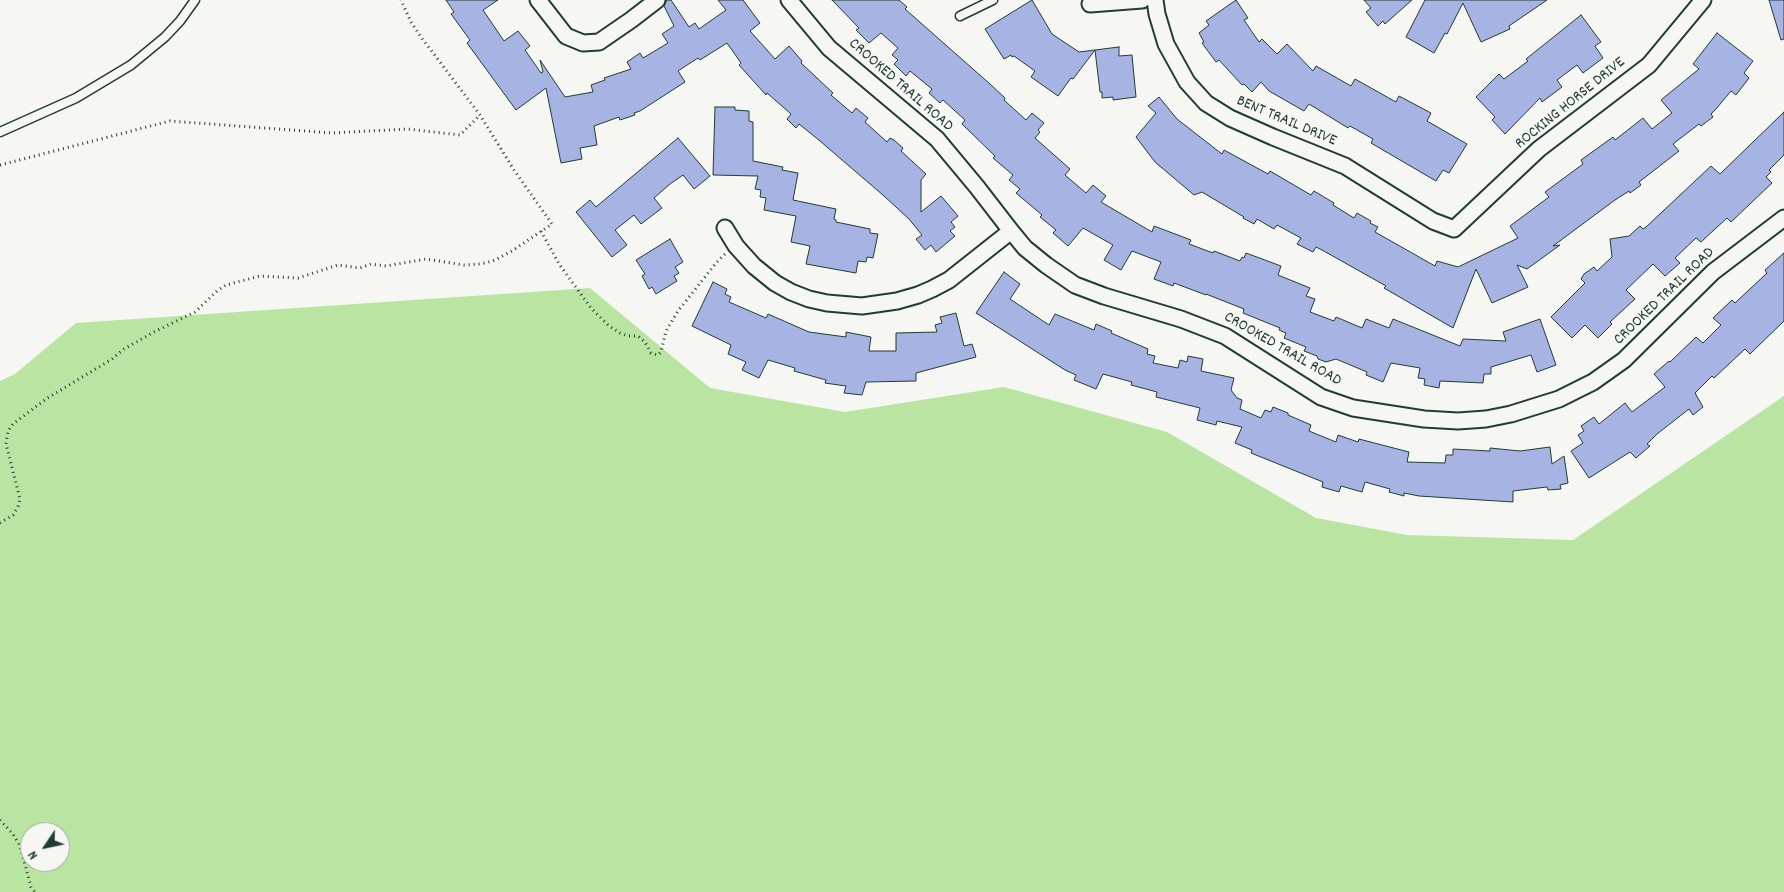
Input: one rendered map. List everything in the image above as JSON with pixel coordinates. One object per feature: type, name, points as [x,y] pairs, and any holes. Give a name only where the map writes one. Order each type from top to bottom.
[{"type":"street","points":[[538,0],[566,36],[582,44],[598,42],[657,0]]},
{"type":"street","name":"CROOKED TRAIL ROAD","points":[[789,0],[829,48],[937,139],[973,181],[1025,248],[1046,265],[1076,284],[1104,296],[1186,321],[1225,336],[1321,397],[1352,408],[1424,420],[1458,421],[1486,419],[1531,409],[1559,399],[1593,382],[1624,360],[1713,272],[1784,218]]},
{"type":"street","points":[[1086,2],[1142,0]]},
{"type":"street","name":"BENT TRAIL DRIVE","points":[[1155,0],[1160,30],[1169,51],[1187,82],[1206,103],[1230,118],[1345,166],[1433,221],[1454,229]]},
{"type":"street","name":"ROCKING HORSE DRIVE","points":[[1454,229],[1539,149],[1649,64],[1703,0]]},
{"type":"street","points":[[725,228],[736,246],[760,272],[775,283],[791,292],[827,303],[862,306],[897,301],[932,289],[949,280],[1011,231]]},
{"type":"lane","points":[[0,132],[76,98],[131,65],[165,37],[180,21],[195,0]]},
{"type":"lane","points":[[960,16],[993,0]]},
{"type":"path","points":[[0,523],[13,515],[20,499],[6,444],[8,431],[13,424],[46,399],[112,359],[124,349],[195,312],[226,285],[260,276],[298,278],[338,266],[360,268],[371,264],[386,266],[426,259],[464,265],[480,264],[493,261],[512,251],[552,224],[514,170],[480,115],[421,37],[411,22],[401,0]]},
{"type":"path","points":[[0,165],[170,121],[332,133],[407,129],[460,135],[480,115]]},
{"type":"path","points":[[541,231],[559,264],[592,308],[609,326],[628,336],[638,336],[645,342],[651,353],[658,355],[666,331],[678,311],[716,262],[736,246]]},
{"type":"path","points":[[0,820],[13,834],[20,846],[31,887],[35,892]]},
{"type":"green space","points":[[590,288],[710,388],[845,412],[1004,387],[1167,432],[1316,518],[1407,535],[1573,540],[1784,396],[1784,892],[0,892],[0,381],[15,374],[76,323]]},
{"type":"building","points":[[446,0],[498,0],[483,10],[504,41],[518,31],[530,46],[525,50],[541,73],[543,72],[540,60],[565,97],[593,92],[591,85],[605,80],[604,78],[631,69],[627,62],[640,53],[643,58],[668,43],[662,34],[674,26],[664,6],[667,0],[671,0],[689,27],[695,23],[699,29],[726,10],[718,0],[743,0],[760,23],[750,31],[775,59],[789,46],[802,61],[801,63],[833,93],[831,95],[852,113],[856,108],[868,118],[865,122],[887,142],[890,138],[903,148],[901,151],[926,174],[921,180],[921,212],[941,196],[958,216],[951,222],[955,227],[950,231],[955,236],[936,252],[931,245],[925,250],[916,239],[922,235],[909,219],[799,124],[796,128],[787,119],[791,114],[767,93],[766,95],[739,65],[741,63],[727,43],[678,71],[685,82],[634,113],[635,115],[620,120],[619,117],[594,126],[597,145],[580,148],[582,159],[561,163],[546,88],[516,110],[467,43],[470,40],[451,14],[454,12]]},
{"type":"building","points":[[832,0],[899,0],[907,7],[905,9],[990,84],[1026,120],[1032,113],[1044,123],[1038,130],[1040,132],[1035,138],[1070,169],[1065,175],[1086,193],[1093,185],[1106,196],[1101,202],[1152,232],[1154,226],[1191,240],[1189,244],[1213,253],[1214,251],[1240,261],[1246,253],[1281,266],[1278,275],[1310,288],[1306,296],[1315,299],[1310,312],[1334,321],[1336,317],[1362,328],[1366,319],[1389,328],[1393,319],[1460,346],[1463,339],[1506,341],[1503,332],[1540,319],[1556,365],[1537,372],[1531,355],[1491,367],[1491,374],[1484,374],[1483,383],[1440,381],[1439,388],[1424,385],[1425,379],[1418,378],[1420,368],[1391,363],[1383,382],[1366,375],[1367,372],[1336,359],[1326,362],[1318,359],[1317,356],[1304,351],[1306,347],[1284,338],[1286,333],[1279,330],[1280,328],[1243,313],[1244,309],[1174,283],[1173,286],[1154,279],[1161,262],[1132,251],[1121,270],[1104,260],[1113,245],[1083,228],[1068,246],[1053,233],[1056,230],[1040,217],[1042,215],[1016,193],[1020,189],[1009,180],[1013,175],[993,158],[995,156],[962,124],[965,120],[943,100],[940,103],[929,93],[932,89],[910,71],[906,76],[894,64],[898,60],[892,55],[898,48],[881,33],[869,43],[856,30],[859,28]]},
{"type":"building","points":[[1032,0],[1052,34],[1079,52],[1095,50],[1058,96],[1031,77],[1035,71],[1014,56],[1012,57],[1011,55],[1004,59],[985,29]]},
{"type":"building","points":[[1236,0],[1248,18],[1244,20],[1259,42],[1262,39],[1277,54],[1287,44],[1313,71],[1316,66],[1351,86],[1355,79],[1396,102],[1399,96],[1431,113],[1427,121],[1467,144],[1449,173],[1443,170],[1436,181],[1371,143],[1373,139],[1350,126],[1348,128],[1309,104],[1304,111],[1269,91],[1261,82],[1252,92],[1244,84],[1242,85],[1219,60],[1216,62],[1202,43],[1204,42],[1199,33],[1209,25],[1206,21]]},
{"type":"building","points":[[1364,0],[1412,0],[1385,24],[1383,21],[1378,26],[1366,12],[1371,8]]},
{"type":"building","points":[[1425,0],[1547,0],[1509,26],[1510,29],[1481,42],[1463,3],[1447,34],[1445,33],[1434,53],[1406,37]]},
{"type":"building","points":[[1769,0],[1784,0],[1784,39],[1781,40]]},
{"type":"building","points":[[1581,15],[1601,42],[1595,46],[1603,58],[1583,73],[1577,65],[1557,80],[1562,87],[1542,102],[1540,98],[1505,134],[1492,120],[1495,117],[1476,97],[1499,74],[1504,79]]},
{"type":"building","points":[[1717,33],[1753,61],[1744,73],[1749,78],[1736,95],[1731,91],[1711,114],[1713,117],[1701,126],[1699,124],[1673,144],[1679,151],[1639,182],[1641,185],[1615,200],[1553,246],[1560,245],[1527,269],[1517,265],[1528,287],[1492,303],[1476,269],[1453,328],[1384,288],[1386,286],[1322,250],[1316,247],[1313,252],[1297,244],[1301,238],[1277,225],[1274,229],[1257,219],[1254,224],[1202,192],[1194,195],[1155,162],[1136,137],[1156,113],[1148,106],[1159,97],[1177,119],[1222,154],[1224,150],[1268,174],[1270,171],[1311,195],[1314,191],[1354,218],[1357,213],[1378,227],[1375,232],[1435,266],[1437,261],[1458,267],[1518,238],[1510,226],[1549,197],[1545,192],[1583,164],[1581,160],[1613,137],[1615,140],[1643,118],[1652,129],[1672,113],[1661,100],[1699,69],[1693,64]]},
{"type":"building","points":[[1119,47],[1119,56],[1132,55],[1136,97],[1113,100],[1113,97],[1102,98],[1095,50]]},
{"type":"building","points":[[715,107],[735,107],[735,110],[749,111],[749,121],[753,122],[753,161],[783,167],[782,170],[798,173],[793,200],[836,209],[834,219],[836,222],[870,229],[870,233],[878,234],[873,258],[867,257],[866,262],[858,261],[856,273],[806,264],[810,246],[791,242],[796,216],[764,210],[766,198],[760,197],[761,190],[755,189],[758,176],[713,175]]},
{"type":"building","points":[[1784,112],[1784,155],[1769,170],[1771,172],[1766,177],[1772,183],[1731,222],[1727,218],[1701,242],[1696,238],[1675,258],[1680,263],[1665,276],[1653,264],[1626,290],[1635,299],[1610,322],[1612,324],[1598,338],[1585,325],[1572,338],[1551,317],[1585,283],[1581,279],[1584,274],[1594,267],[1597,271],[1612,257],[1610,239],[1629,236],[1640,226],[1643,229],[1646,227],[1711,166],[1720,174]]},
{"type":"building","points":[[678,138],[710,176],[694,189],[683,175],[670,184],[654,198],[662,208],[641,224],[634,215],[615,230],[627,245],[612,257],[576,212],[590,200],[596,207]]},
{"type":"building","points":[[670,239],[683,262],[675,267],[679,273],[674,276],[677,281],[656,294],[652,287],[649,289],[642,276],[645,274],[636,260]]},
{"type":"building","points":[[1784,253],[1784,321],[1750,354],[1745,349],[1714,378],[1712,376],[1695,393],[1703,407],[1693,415],[1689,409],[1657,434],[1647,444],[1650,446],[1636,458],[1630,452],[1589,478],[1571,451],[1583,443],[1578,435],[1584,431],[1581,426],[1594,417],[1599,424],[1625,403],[1632,412],[1665,387],[1654,374],[1670,362],[1696,337],[1703,343],[1721,325],[1713,318],[1732,300],[1735,303],[1767,273],[1765,270]]},
{"type":"building","points":[[1004,272],[1020,284],[1010,299],[1049,325],[1055,314],[1094,330],[1096,324],[1112,331],[1111,333],[1148,349],[1147,354],[1155,356],[1153,363],[1178,368],[1180,360],[1187,362],[1188,356],[1203,359],[1201,371],[1234,378],[1231,390],[1237,398],[1242,400],[1240,409],[1261,418],[1265,410],[1271,412],[1273,407],[1311,425],[1309,431],[1336,442],[1338,435],[1358,442],[1359,439],[1409,452],[1407,462],[1445,463],[1446,455],[1453,455],[1453,449],[1490,451],[1490,448],[1520,451],[1550,447],[1552,464],[1564,456],[1568,483],[1560,485],[1561,489],[1548,490],[1547,487],[1513,491],[1513,502],[1419,496],[1404,493],[1404,496],[1389,492],[1390,489],[1365,482],[1362,492],[1341,486],[1339,492],[1322,487],[1323,482],[1251,453],[1252,450],[1235,443],[1242,427],[1217,421],[1216,425],[1197,420],[1200,408],[1156,397],[1157,392],[1131,385],[1132,382],[1103,374],[1096,389],[1074,380],[1076,375],[1065,370],[976,313]]},
{"type":"building","points":[[713,282],[727,289],[725,294],[731,297],[729,302],[766,318],[768,314],[809,332],[846,337],[846,332],[871,337],[869,351],[896,351],[896,333],[937,332],[935,325],[942,323],[940,317],[956,313],[964,346],[972,344],[976,357],[916,373],[916,381],[866,382],[862,395],[844,393],[846,386],[825,383],[826,380],[794,371],[795,368],[768,360],[759,378],[742,370],[746,362],[728,354],[731,345],[692,326]]}]
